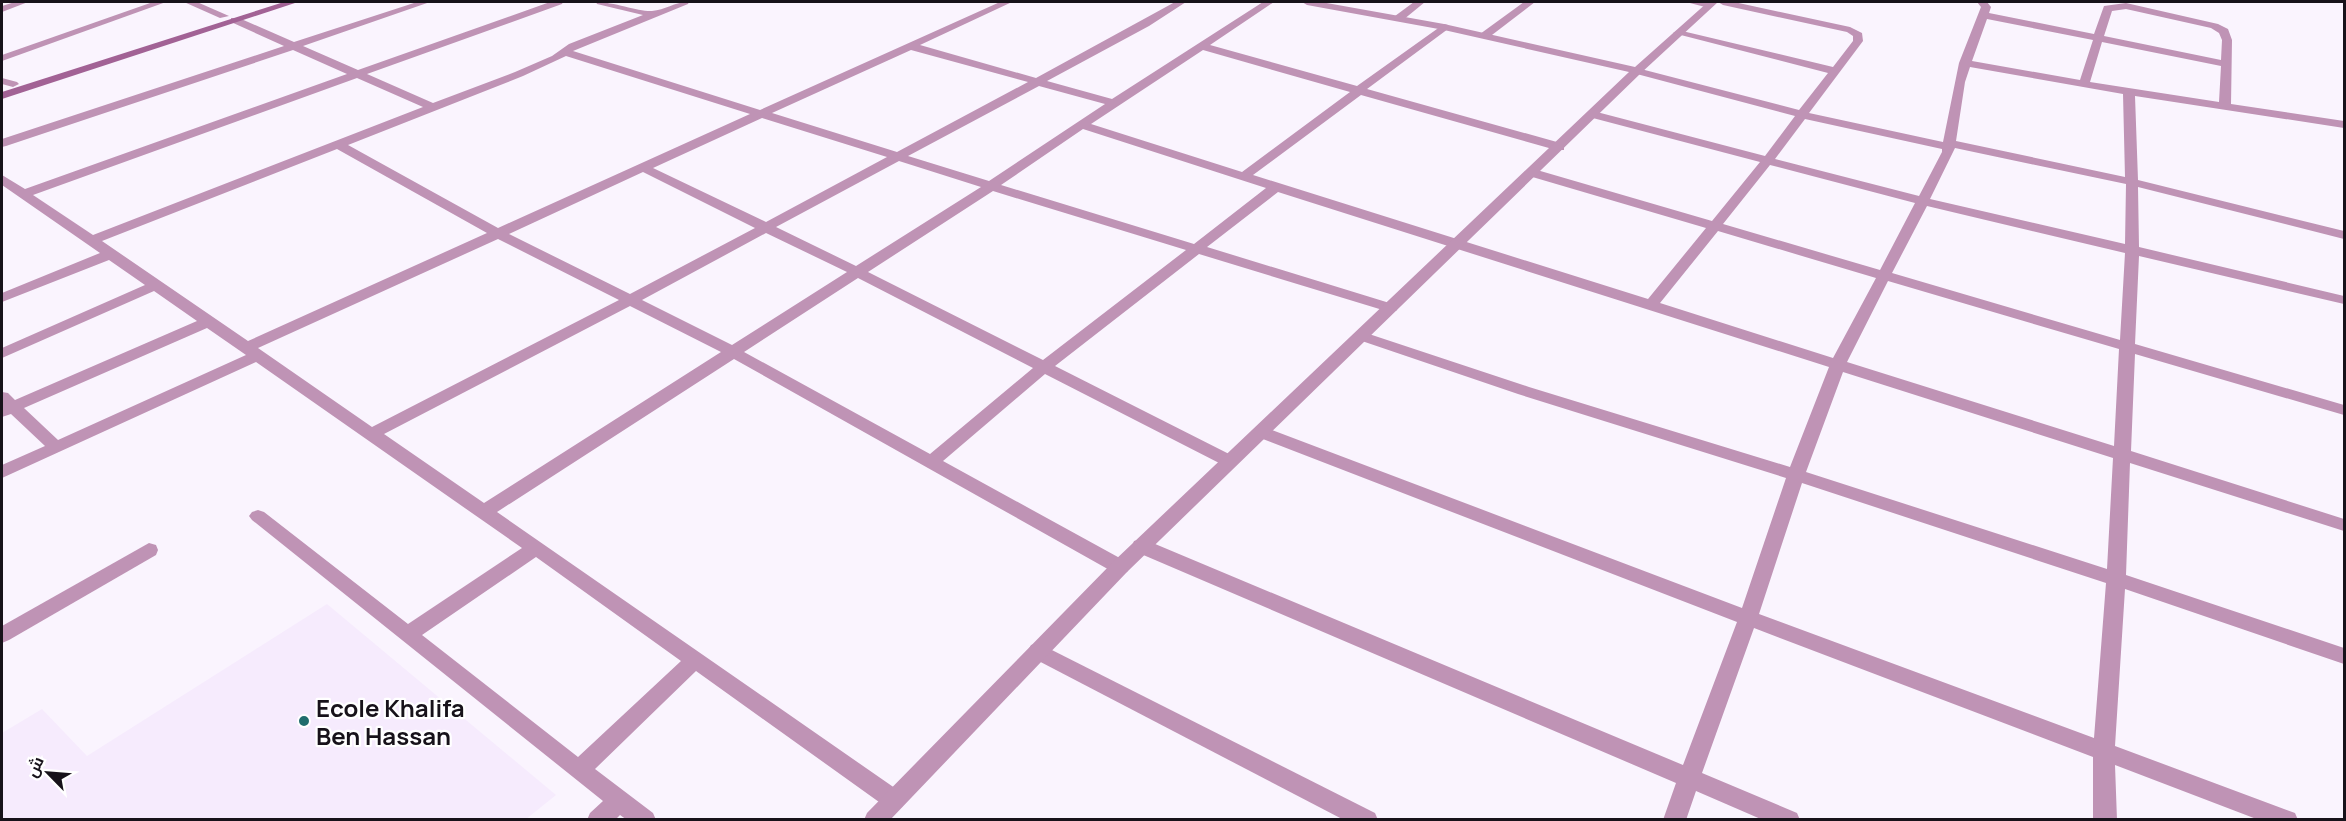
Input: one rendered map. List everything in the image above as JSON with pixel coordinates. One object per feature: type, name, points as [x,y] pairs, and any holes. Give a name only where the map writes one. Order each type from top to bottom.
[{"type":"main road","points":[[2,96],[230,18],[270,2]]},
{"type":"main road","points":[[2,87],[7,82],[293,2]]},
{"type":"street","points":[[2,9],[23,2]]},
{"type":"street","points":[[2,58],[161,2]]},
{"type":"street","points":[[189,2],[296,45],[434,108]]},
{"type":"street","points":[[2,143],[425,2]]},
{"type":"street","points":[[10,188],[357,73],[558,2]]},
{"type":"street","points":[[601,2],[616,3],[652,14]]},
{"type":"street","points":[[90,241],[519,74],[564,52],[684,2]]},
{"type":"street","points":[[2,472],[499,234],[1007,2]]},
{"type":"street","points":[[371,434],[901,157],[1181,2]]},
{"type":"street","points":[[484,512],[991,186],[1113,102],[1269,2]]},
{"type":"street","points":[[1307,2],[1444,27],[1636,71],[1803,115],[2132,182],[2344,235]]},
{"type":"street","points":[[1399,18],[1420,2]]},
{"type":"street","points":[[1484,36],[1530,2]]},
{"type":"street","points":[[1651,304],[1767,161],[1858,40],[1856,32],[1715,3],[1691,2]]},
{"type":"street","points":[[875,819],[1141,546],[1533,173],[1636,71],[1715,3]]},
{"type":"street","points":[[2084,84],[2108,8],[2126,6],[2220,28],[2224,31],[2227,40],[2224,106]]},
{"type":"street","points":[[1674,819],[1748,618],[1796,475],[1838,364],[1924,201],[1949,145],[1964,63],[1982,8],[2098,39],[2226,64]]},
{"type":"street","points":[[1244,176],[1444,27]]},
{"type":"street","points":[[1678,33],[1835,71]]},
{"type":"street","points":[[910,46],[1113,102]]},
{"type":"street","points":[[1200,46],[1560,147]]},
{"type":"street","points":[[564,52],[1391,308]]},
{"type":"street","points":[[1964,63],[2129,92],[2344,125]]},
{"type":"street","points":[[2105,819],[2104,750],[2116,578],[2132,251],[2129,92]]},
{"type":"street","points":[[1593,115],[1924,201],[2344,300]]},
{"type":"street","points":[[1081,125],[2344,525]]},
{"type":"street","points":[[339,145],[499,234],[733,352],[1120,567]]},
{"type":"street","points":[[644,168],[857,272],[1229,461]]},
{"type":"street","points":[[1533,173],[2344,410]]},
{"type":"street","points":[[931,462],[1044,368],[1277,186]]},
{"type":"street","points":[[10,188],[484,512],[894,800]]},
{"type":"street","points":[[2,298],[109,255]]},
{"type":"street","points":[[2,353],[154,286]]},
{"type":"street","points":[[56,447],[5,406],[207,322]]},
{"type":"street","points":[[1361,336],[1453,369],[1796,475],[2116,578],[2344,656]]},
{"type":"street","points":[[1261,432],[1748,618],[2288,819]]},
{"type":"street","points":[[258,516],[579,770],[645,819]]},
{"type":"street","points":[[1141,546],[1789,819]]},
{"type":"street","points":[[408,634],[537,549]]},
{"type":"street","points":[[2,635],[149,550]]},
{"type":"street","points":[[1038,651],[1367,819]]},
{"type":"street","points":[[579,770],[695,660]]},
{"type":"street","points":[[598,819],[620,801]]},
{"type":"shaded area","name":"Ecole Khalifa Ben Hassan","points":[[327,604],[556,795],[525,820],[2,819],[2,733],[42,709],[87,756]]},
{"type":"place","name":"Ecole Khalifa Ben Hassan","points":[[304,721]]}]
